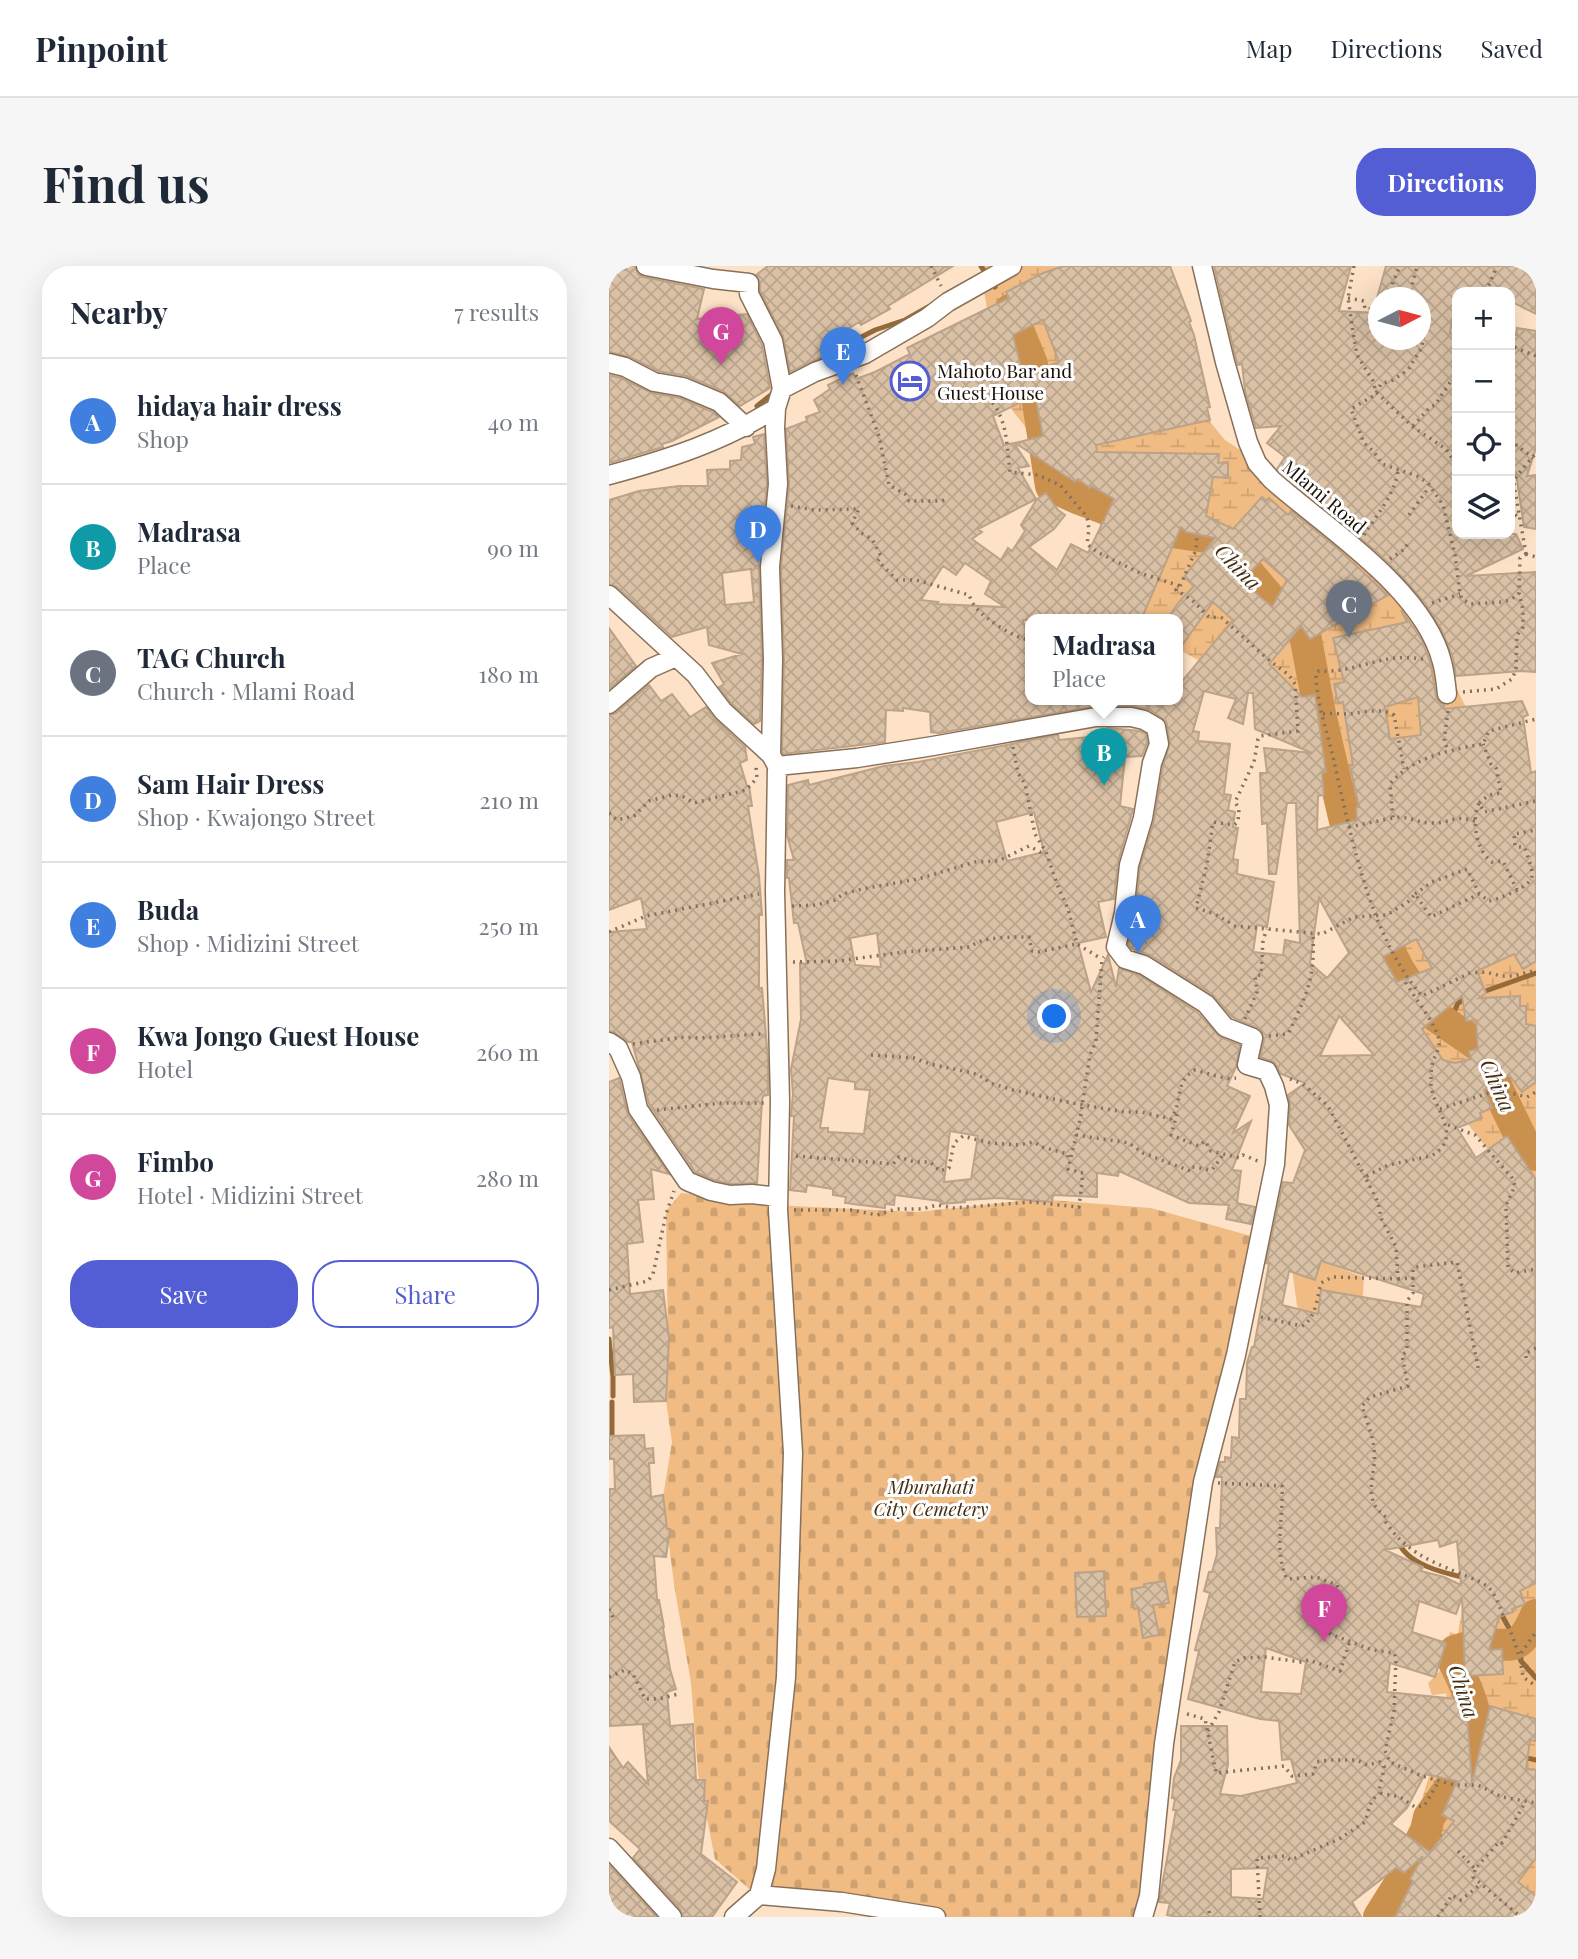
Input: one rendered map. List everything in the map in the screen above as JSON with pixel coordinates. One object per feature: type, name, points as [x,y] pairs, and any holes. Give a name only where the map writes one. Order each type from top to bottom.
[{"type":"street","points":[[646,266],[713,279],[749,274],[749,294],[773,341],[782,389],[776,408],[778,484],[770,567],[773,659],[770,756],[780,1101],[778,1204],[793,1453],[786,1677],[766,1868],[759,1895],[734,1917]]},
{"type":"street","points":[[782,389],[815,372],[865,354],[1012,266]]},
{"type":"street","name":"Mlami Road","points":[[1202,266],[1224,362],[1257,463],[1279,487],[1380,569],[1403,592],[1431,635],[1442,661],[1447,694]]},
{"type":"street","points":[[609,363],[625,367],[654,382],[683,387],[719,402],[746,427]]},
{"type":"street","points":[[609,475],[701,448],[746,427],[776,408]]},
{"type":"street","points":[[609,595],[695,674],[723,712],[770,756],[869,756],[1096,717],[1131,717],[1156,727],[1159,744],[1152,763],[1143,818],[1129,865],[1124,913],[1116,947],[1125,959],[1143,965],[1206,1004],[1225,1027],[1246,1035],[1247,1065],[1268,1072],[1279,1105],[1275,1164],[1263,1211],[1245,1313],[1203,1482],[1170,1698],[1149,1896],[1143,1917]]},
{"type":"street","points":[[609,704],[651,668],[676,657]]},
{"type":"street","points":[[613,1045],[631,1077],[638,1109],[687,1181],[711,1191],[730,1195],[753,1194],[778,1204]]},
{"type":"street","points":[[609,1848],[672,1917]]},
{"type":"street","points":[[759,1895],[842,1902],[936,1917]]},
{"type":"path","points":[[931,266],[948,302]]},
{"type":"path","points":[[1354,266],[1349,298],[1357,355],[1373,381],[1376,393],[1413,427],[1446,449],[1452,459]]},
{"type":"path","points":[[1392,287],[1400,266]]},
{"type":"path","points":[[1412,287],[1417,266]]},
{"type":"path","points":[[1488,287],[1497,266]]},
{"type":"path","points":[[1349,298],[1364,301],[1365,309],[1368,309]]},
{"type":"path","points":[[1512,350],[1514,347],[1536,356]]},
{"type":"path","points":[[1420,350],[1408,370],[1381,384],[1375,396],[1370,396],[1351,409],[1364,443],[1382,464],[1417,476],[1430,486],[1443,505],[1462,599],[1470,604],[1503,602],[1519,593]]},
{"type":"path","points":[[865,354],[856,375],[879,436],[889,485],[905,494],[909,501],[946,499]]},
{"type":"path","points":[[1413,427],[1430,407],[1435,405],[1452,380]]},
{"type":"path","points":[[968,390],[983,395],[1004,420],[1010,472],[1038,475],[1060,485],[1087,517],[1087,544],[1097,552],[1140,573],[1180,586]]},
{"type":"path","points":[[1515,443],[1535,455],[1515,478],[1514,485],[1526,554]]},
{"type":"path","points":[[1355,549],[1391,491],[1398,471]]},
{"type":"path","points":[[1409,515],[1430,486]]},
{"type":"path","points":[[775,499],[795,508],[859,509],[852,523],[861,533],[872,539],[881,556],[878,561],[897,580],[916,580],[969,594],[978,610],[998,625],[1025,638]]},
{"type":"path","points":[[1515,514],[1519,518]]},
{"type":"path","points":[[1197,534],[1196,551],[1176,590],[1192,600],[1209,617],[1222,618],[1270,661],[1283,669],[1295,684],[1298,731],[1260,736],[1258,739],[1254,762],[1235,802],[1239,809],[1238,822],[1234,825],[1213,822],[1208,842],[1207,864],[1196,908],[1215,914],[1235,926],[1313,934],[1329,932],[1354,917],[1387,915],[1432,882],[1467,869],[1479,894],[1489,901],[1517,890],[1531,881],[1533,873],[1525,848],[1515,846],[1514,834],[1536,830]]},
{"type":"path","points":[[1380,569],[1407,544]]},
{"type":"path","points":[[1526,554],[1536,557]]},
{"type":"path","points":[[1448,750],[1444,741],[1447,694],[1496,689],[1512,680],[1517,635],[1523,626],[1518,565],[1520,558],[1526,554]]},
{"type":"path","points":[[1413,608],[1459,594]]},
{"type":"path","points":[[1442,661],[1395,658],[1356,669],[1316,673],[1349,827],[1376,916],[1395,960],[1422,996],[1470,973],[1514,976],[1536,970]]},
{"type":"path","points":[[1323,714],[1373,710],[1394,715],[1404,769]]},
{"type":"path","points":[[1517,890],[1503,861],[1492,862],[1485,857],[1475,821],[1479,803],[1489,795],[1501,793],[1496,768],[1491,764],[1483,744],[1489,731],[1536,719]]},
{"type":"path","points":[[1026,728],[1013,745],[1018,773],[1025,784],[1035,834],[1046,852],[1069,909],[1077,944]]},
{"type":"path","points":[[1394,818],[1390,784],[1404,769],[1448,750],[1483,744]]},
{"type":"path","points":[[609,813],[617,820],[634,816],[649,801],[672,795],[682,796],[694,803],[746,790],[757,778],[756,764],[770,756]]},
{"type":"path","points":[[1479,803],[1484,812],[1536,801]]},
{"type":"path","points":[[1349,827],[1403,816],[1429,823],[1455,817],[1475,821]]},
{"type":"path","points":[[609,932],[646,916],[776,899],[816,905],[862,889],[918,879],[975,862],[998,861],[1029,846],[1046,852]]},
{"type":"path","points":[[1415,894],[1431,917],[1479,894]]},
{"type":"path","points":[[1267,929],[1263,940],[1261,975],[1255,975],[1256,996],[1246,1035],[1287,1034],[1312,977],[1313,934]]},
{"type":"path","points":[[777,962],[838,961],[970,947],[975,942],[1013,937],[1029,937],[1032,951],[1038,952],[1077,944],[1102,960]]},
{"type":"path","points":[[1068,1169],[1090,1055],[1096,1041],[1102,960],[1116,947]]},
{"type":"path","points":[[1365,1177],[1388,1164],[1431,1156],[1443,1146],[1448,1125],[1432,1092],[1431,1084],[1431,1067],[1440,1042],[1405,983],[1407,978]]},
{"type":"path","points":[[613,1045],[684,1037],[787,1032],[778,1033]]},
{"type":"path","points":[[871,1055],[914,1058],[930,1065],[973,1073],[999,1086],[1124,1112],[1141,1112],[1171,1119],[1178,1108]]},
{"type":"path","points":[[1247,1065],[1235,1079],[1221,1079],[1195,1070],[1185,1076],[1171,1135],[1199,1146],[1205,1141],[1211,1151],[1223,1155],[1240,1158],[1244,1155],[1275,1164]]},
{"type":"path","points":[[1268,1072],[1303,1084],[1319,1096],[1334,1116],[1378,1202],[1381,1218],[1396,1247],[1398,1279]]},
{"type":"path","points":[[1440,1109],[1499,1090],[1527,1097],[1536,1092]]},
{"type":"path","points":[[638,1109],[659,1111],[721,1103],[780,1101]]},
{"type":"path","points":[[1448,1125],[1475,1135],[1511,1178],[1515,1186],[1506,1205],[1508,1268],[1515,1273],[1536,1269]]},
{"type":"path","points":[[1076,1135],[1129,1143],[1143,1153],[1190,1171],[1192,1167],[1212,1170],[1223,1155]]},
{"type":"path","points":[[779,1155],[893,1164],[898,1157],[915,1162],[930,1162],[940,1171],[949,1168],[954,1143],[963,1136],[990,1143],[1018,1145],[1034,1142],[1068,1154],[1068,1169]]},
{"type":"path","points":[[778,1204],[877,1215],[896,1209],[922,1209],[937,1205],[953,1208],[1032,1202],[1079,1207],[1083,1173],[1068,1169]]},
{"type":"path","points":[[609,1290],[648,1281],[653,1274],[677,1170]]},
{"type":"path","points":[[1479,1372],[1457,1262],[1416,1267],[1413,1269],[1413,1293],[1407,1301],[1407,1347],[1402,1355],[1408,1386],[1370,1396],[1362,1406],[1374,1453],[1370,1482],[1372,1503],[1411,1551],[1490,1588],[1512,1631],[1520,1655],[1523,1677],[1536,1686]]},
{"type":"path","points":[[1245,1313],[1302,1326],[1308,1323],[1313,1315],[1321,1283],[1332,1277],[1413,1278]]},
{"type":"path","points":[[1526,1358],[1526,1353],[1536,1348]]},
{"type":"path","points":[[1203,1482],[1282,1486],[1282,1510],[1279,1519],[1284,1575],[1292,1580],[1316,1577],[1337,1585],[1339,1593],[1329,1632],[1372,1650],[1394,1653],[1394,1712],[1385,1755],[1390,1762],[1439,1781],[1478,1786],[1503,1797],[1536,1803]]},
{"type":"path","points":[[609,1609],[614,1619]]},
{"type":"path","points":[[1520,1655],[1536,1632]]},
{"type":"path","points":[[1208,1731],[1219,1712],[1235,1662],[1244,1658],[1265,1657],[1301,1662],[1309,1660],[1340,1671],[1350,1641]]},
{"type":"path","points":[[609,1677],[625,1670],[633,1674],[645,1699],[678,1694]]},
{"type":"path","points":[[1170,1698],[1181,1702],[1187,1715],[1205,1719],[1216,1773],[1284,1766],[1292,1776],[1313,1774],[1317,1762],[1329,1760],[1357,1760],[1367,1765],[1380,1762],[1384,1766],[1384,1776],[1379,1786],[1381,1793]]},
{"type":"path","points":[[1260,1917],[1257,1858],[1284,1856],[1291,1860],[1339,1839],[1365,1822],[1372,1799],[1381,1793],[1396,1795],[1412,1807],[1424,1805],[1439,1781]]},
{"type":"path","points":[[1521,1917],[1472,1877],[1475,1869],[1499,1842],[1502,1843],[1526,1801]]},
{"type":"path","points":[[1458,1851],[1475,1869]]},
{"type":"path","points":[[1438,1917],[1452,1895],[1461,1900],[1481,1884]]},
{"type":"green space","points":[[980,266],[1128,266],[1170,373],[1225,440],[1367,534],[1410,598],[1489,752],[1536,930],[1536,1210],[1440,1089],[1407,1021],[1333,775],[1257,693],[1183,652],[1183,614],[1144,614],[1096,517],[1001,396]]},
{"type":"green space","name":"Mburahati City Cemetery","points":[[681,1193],[793,1206],[917,1212],[1038,1199],[1151,1208],[1258,1238],[1212,1446],[1138,1917],[948,1917],[858,1896],[763,1901],[715,1859],[698,1773],[691,1683],[663,1497],[672,1442],[664,1387],[668,1346],[666,1211]]},
{"type":"green space","points":[[1322,1262],[1364,1277],[1362,1308],[1322,1309],[1308,1320],[1297,1306],[1292,1269]]},
{"type":"green space","points":[[1536,1540],[1536,1917],[1381,1917],[1390,1905],[1435,1756],[1465,1595]]},
{"type":"green space","points":[[1450,1632],[1473,1640],[1451,1693],[1432,1695],[1428,1683],[1439,1672]]},
{"type":"building","points":[[609,266],[625,270],[626,266],[635,266],[638,274],[643,277],[704,289],[697,319],[747,314],[762,345],[770,388],[740,406],[723,391],[687,376],[658,371],[630,357],[609,352]]},
{"type":"building","points":[[768,266],[953,266],[888,306],[890,309],[861,325],[859,322],[827,342],[833,351],[790,372],[783,336],[760,291],[760,282],[756,275]]},
{"type":"building","points":[[1064,266],[1170,266],[1191,321],[1189,322],[1210,407],[1207,408],[1210,420],[1096,445],[1097,452],[1219,454],[1218,463],[1228,462],[1228,478],[1213,477],[1206,516],[1233,529],[1262,497],[1266,501],[1269,498],[1288,515],[1291,511],[1337,548],[1388,595],[1310,639],[1301,626],[1269,664],[1302,697],[1315,695],[1326,772],[1322,773],[1324,795],[1318,796],[1317,830],[1357,820],[1356,808],[1359,807],[1350,766],[1353,765],[1343,702],[1338,703],[1334,684],[1344,682],[1333,638],[1407,622],[1401,610],[1422,640],[1431,665],[1436,696],[1444,709],[1522,701],[1528,715],[1523,717],[1531,773],[1536,771],[1536,961],[1523,969],[1514,954],[1477,971],[1486,993],[1479,998],[1520,996],[1520,1006],[1526,1006],[1526,1024],[1536,1026],[1536,1082],[1522,1092],[1509,1075],[1484,1090],[1492,1108],[1480,1113],[1482,1118],[1457,1128],[1476,1158],[1507,1136],[1535,1178],[1536,1583],[1520,1591],[1525,1604],[1499,1617],[1489,1650],[1502,1649],[1503,1674],[1465,1676],[1462,1597],[1456,1614],[1419,1601],[1412,1632],[1446,1643],[1435,1677],[1390,1663],[1388,1680],[1385,1681],[1388,1682],[1387,1692],[1466,1700],[1472,1783],[1490,1706],[1536,1719],[1536,1741],[1530,1740],[1526,1769],[1536,1770],[1536,1858],[1518,1882],[1536,1896],[1536,1917],[1395,1917],[1413,1881],[1410,1879],[1423,1856],[1404,1873],[1396,1868],[1352,1902],[1361,1917],[1177,1917],[1167,1915],[1170,1903],[1159,1902],[1176,1810],[1173,1810],[1175,1799],[1172,1798],[1174,1778],[1181,1760],[1181,1726],[1227,1726],[1228,1765],[1220,1794],[1241,1796],[1297,1783],[1291,1759],[1282,1760],[1279,1721],[1260,1719],[1188,1699],[1199,1651],[1195,1650],[1210,1593],[1204,1591],[1217,1554],[1216,1528],[1220,1528],[1222,1477],[1216,1477],[1220,1462],[1225,1462],[1225,1457],[1231,1458],[1232,1437],[1239,1438],[1240,1399],[1246,1399],[1247,1363],[1254,1347],[1269,1264],[1266,1263],[1283,1182],[1293,1183],[1305,1150],[1289,1125],[1288,1095],[1305,1083],[1281,1074],[1274,1062],[1260,1057],[1264,1040],[1261,1030],[1232,1017],[1212,994],[1150,955],[1132,949],[1128,944],[1135,914],[1140,867],[1154,821],[1170,742],[1166,721],[1150,710],[1108,705],[1183,705],[1183,680],[1233,620],[1213,602],[1183,644],[1183,614],[1171,614],[1194,586],[1184,577],[1215,538],[1186,532],[1181,527],[1144,614],[1025,614],[1025,705],[1097,706],[939,733],[931,732],[930,712],[903,708],[903,711],[886,710],[885,742],[782,752],[784,659],[781,567],[789,484],[786,429],[807,421],[806,417],[820,412],[814,400],[830,389],[828,385],[853,373],[856,379],[875,372],[910,354],[907,348],[1009,298],[1006,292],[1043,273]],"holes":[[[1043,320],[1059,362],[1023,375],[1013,335]],[[1035,395],[1043,436],[1015,443],[1075,482],[1078,479],[1114,499],[1088,553],[1071,544],[1057,570],[1029,547],[1054,529],[1065,515],[1046,493],[1037,499],[1021,525],[1025,531],[1012,551],[1008,548],[1001,560],[972,539],[982,532],[978,529],[1036,499],[1018,468],[1029,466],[1014,443],[1004,445],[993,416]],[[1263,559],[1287,580],[1272,607],[1242,581]],[[965,563],[991,581],[985,594],[1005,607],[936,604],[938,602],[921,600],[943,566],[956,575]],[[1204,691],[1236,699],[1228,718],[1243,724],[1248,693],[1253,693],[1255,729],[1312,753],[1264,748],[1267,773],[1260,773],[1262,824],[1267,823],[1269,874],[1276,874],[1287,803],[1296,803],[1300,943],[1285,940],[1283,955],[1253,952],[1257,925],[1267,927],[1274,882],[1237,874],[1238,860],[1233,859],[1238,828],[1233,827],[1235,812],[1228,810],[1231,795],[1224,794],[1230,744],[1198,741],[1199,732],[1193,731]],[[1418,697],[1421,735],[1390,739],[1385,707]],[[1319,898],[1349,953],[1327,978],[1310,963]],[[1416,939],[1432,968],[1397,982],[1383,957]],[[1462,996],[1466,1021],[1476,1020],[1478,1049],[1469,1051],[1471,1059],[1455,1063],[1443,1060],[1422,1029]],[[1339,1016],[1374,1055],[1320,1056]],[[1321,1261],[1424,1294],[1421,1307],[1321,1290],[1318,1314],[1282,1305],[1289,1271],[1315,1280]],[[1438,1540],[1440,1547],[1457,1541],[1461,1585],[1421,1571],[1423,1567],[1385,1550]],[[1266,1648],[1306,1662],[1301,1694],[1261,1692]],[[1425,1774],[1457,1781],[1442,1815],[1454,1821],[1430,1852],[1391,1824],[1407,1808]],[[1268,1868],[1263,1899],[1231,1897],[1231,1869]]]},
{"type":"building","points":[[1214,266],[1351,266],[1339,311],[1368,312],[1368,350],[1431,350],[1431,287],[1380,287],[1386,266],[1520,266],[1536,275],[1536,314],[1515,304],[1515,287],[1452,287],[1450,333],[1452,539],[1515,539],[1516,534],[1523,549],[1466,576],[1536,572],[1536,672],[1456,676],[1453,658],[1441,629],[1425,603],[1378,553],[1277,469],[1285,457],[1267,443],[1281,426],[1256,428],[1245,391],[1242,364],[1238,365]]},
{"type":"building","points":[[1517,328],[1536,331],[1536,448],[1527,476],[1536,475],[1536,529],[1524,527],[1515,474]]},
{"type":"building","points":[[609,375],[652,393],[680,398],[719,417],[662,444],[663,447],[609,463]]},
{"type":"building","points":[[764,434],[767,484],[759,567],[762,659],[760,721],[754,724],[731,703],[719,687],[724,684],[712,663],[742,654],[709,645],[707,627],[672,637],[617,587],[609,584],[609,500],[639,491],[708,486],[707,470],[730,469],[730,461],[741,460],[742,447],[755,444],[753,437]],"holes":[[[751,569],[754,602],[725,605],[722,573]]]},
{"type":"building","points":[[609,628],[636,666],[609,689]]},
{"type":"building","points":[[649,685],[661,701],[672,694],[690,717],[706,707],[745,747],[747,760],[740,763],[749,786],[752,806],[748,806],[759,876],[762,915],[759,915],[759,988],[762,988],[768,1060],[768,1095],[763,1096],[762,1101],[757,1183],[731,1184],[695,1172],[649,1104],[632,1042],[609,1031],[609,932],[647,929],[641,898],[609,910],[609,715],[616,713]]},
{"type":"building","points":[[1108,728],[1140,731],[1146,734],[1147,743],[1142,756],[1125,757],[1120,806],[1133,809],[1118,862],[1114,899],[1098,902],[1106,937],[1078,943],[1091,992],[1108,955],[1116,987],[1119,968],[1139,975],[1198,1013],[1220,1037],[1240,1045],[1236,1067],[1227,1086],[1250,1096],[1233,1133],[1251,1121],[1232,1170],[1241,1171],[1237,1203],[1255,1207],[1251,1224],[1226,1219],[1229,1205],[1189,1203],[1119,1171],[1118,1176],[1097,1173],[1097,1197],[1053,1195],[1052,1202],[998,1198],[941,1204],[940,1201],[895,1195],[894,1205],[885,1204],[885,1208],[845,1203],[846,1197],[833,1195],[833,1189],[807,1185],[806,1192],[790,1190],[794,1116],[791,1116],[791,1069],[801,1019],[800,963],[807,964],[798,923],[794,923],[787,878],[787,860],[794,860],[787,835],[788,785],[808,780],[809,785],[884,766],[1058,735],[1059,740],[1109,735]],"holes":[[[1034,812],[1044,852],[1007,861],[996,822]],[[877,933],[881,967],[855,965],[850,938]],[[828,1078],[855,1082],[855,1089],[870,1090],[864,1134],[828,1132],[828,1128],[820,1128]],[[950,1131],[978,1136],[971,1179],[944,1182]]]},
{"type":"building","points":[[619,1078],[628,1115],[669,1174],[651,1169],[654,1199],[638,1200],[643,1242],[627,1244],[630,1294],[663,1290],[669,1338],[666,1401],[634,1402],[633,1374],[615,1375],[613,1327],[609,1328],[609,1082]]},
{"type":"building","points":[[644,1435],[645,1449],[653,1448],[654,1463],[649,1463],[651,1497],[663,1495],[667,1529],[670,1529],[666,1557],[654,1556],[657,1600],[676,1689],[667,1692],[670,1726],[693,1724],[696,1780],[705,1780],[704,1801],[708,1801],[701,1854],[737,1882],[712,1917],[683,1917],[680,1909],[633,1858],[640,1849],[609,1821],[609,1747],[623,1768],[628,1762],[648,1784],[643,1726],[646,1724],[609,1726],[609,1500],[610,1489],[615,1489],[614,1459],[609,1459],[609,1436]]},
{"type":"building","points":[[1104,1571],[1106,1616],[1077,1617],[1075,1573]]},
{"type":"building","points":[[1165,1581],[1169,1603],[1153,1605],[1159,1635],[1143,1638],[1138,1608],[1134,1609],[1131,1589]]},
{"type":"building","points":[[609,1865],[657,1917],[609,1917]]},
{"type":"waterway","name":"China","points":[[981,266],[995,287]]},
{"type":"waterway","points":[[811,363],[875,330],[905,320],[928,307]]},
{"type":"waterway","name":"China","points":[[1010,310],[1032,364],[1051,486],[1146,524],[1173,532],[1212,538],[1238,561],[1274,603],[1303,624],[1320,714],[1355,864]]},
{"type":"waterway","points":[[757,406],[776,391]]},
{"type":"waterway","name":"China","points":[[1376,926],[1399,970],[1424,1008],[1482,1048],[1498,1090],[1527,1150],[1536,1155]]},
{"type":"waterway","points":[[1480,993],[1536,973]]},
{"type":"waterway","points":[[1449,1023],[1458,1003],[1467,998]]},
{"type":"waterway","points":[[609,1339],[613,1396]]},
{"type":"waterway","points":[[612,1402],[612,1441]]},
{"type":"waterway","points":[[1398,1541],[1409,1556],[1427,1567],[1466,1578]]},
{"type":"waterway","points":[[1499,1610],[1510,1630],[1512,1646]]},
{"type":"waterway","name":"China","points":[[1452,1784],[1476,1736],[1477,1727],[1469,1696],[1452,1658],[1455,1651],[1477,1645],[1513,1644],[1524,1636],[1536,1615]]},
{"type":"waterway","points":[[1521,1640],[1521,1661],[1536,1678]]},
{"type":"waterway","points":[[1474,1740],[1487,1743]]},
{"type":"waterway","points":[[1522,1757],[1536,1760]]},
{"type":"waterway","name":"China","points":[[1379,1917],[1399,1885],[1426,1830],[1429,1817],[1452,1785]]},
{"type":"waterway","points":[[1426,1830],[1436,1833],[1447,1842]]},
{"type":"place","name":"Fimbo","points":[[721,365]]},
{"type":"place","name":"Mahoto Bar and Guest House","points":[[910,381]]},
{"type":"place","name":"Buda","points":[[843,385]]},
{"type":"place","name":"Sam Hair Dress","points":[[758,563]]},
{"type":"place","name":"TAG Church","points":[[1349,638]]},
{"type":"place","name":"Madrasa","points":[[1104,786]]},
{"type":"place","name":"hidaya hair dress","points":[[1138,953]]},
{"type":"place","name":"Kwa Jongo Guest House","points":[[1324,1642]]}]
